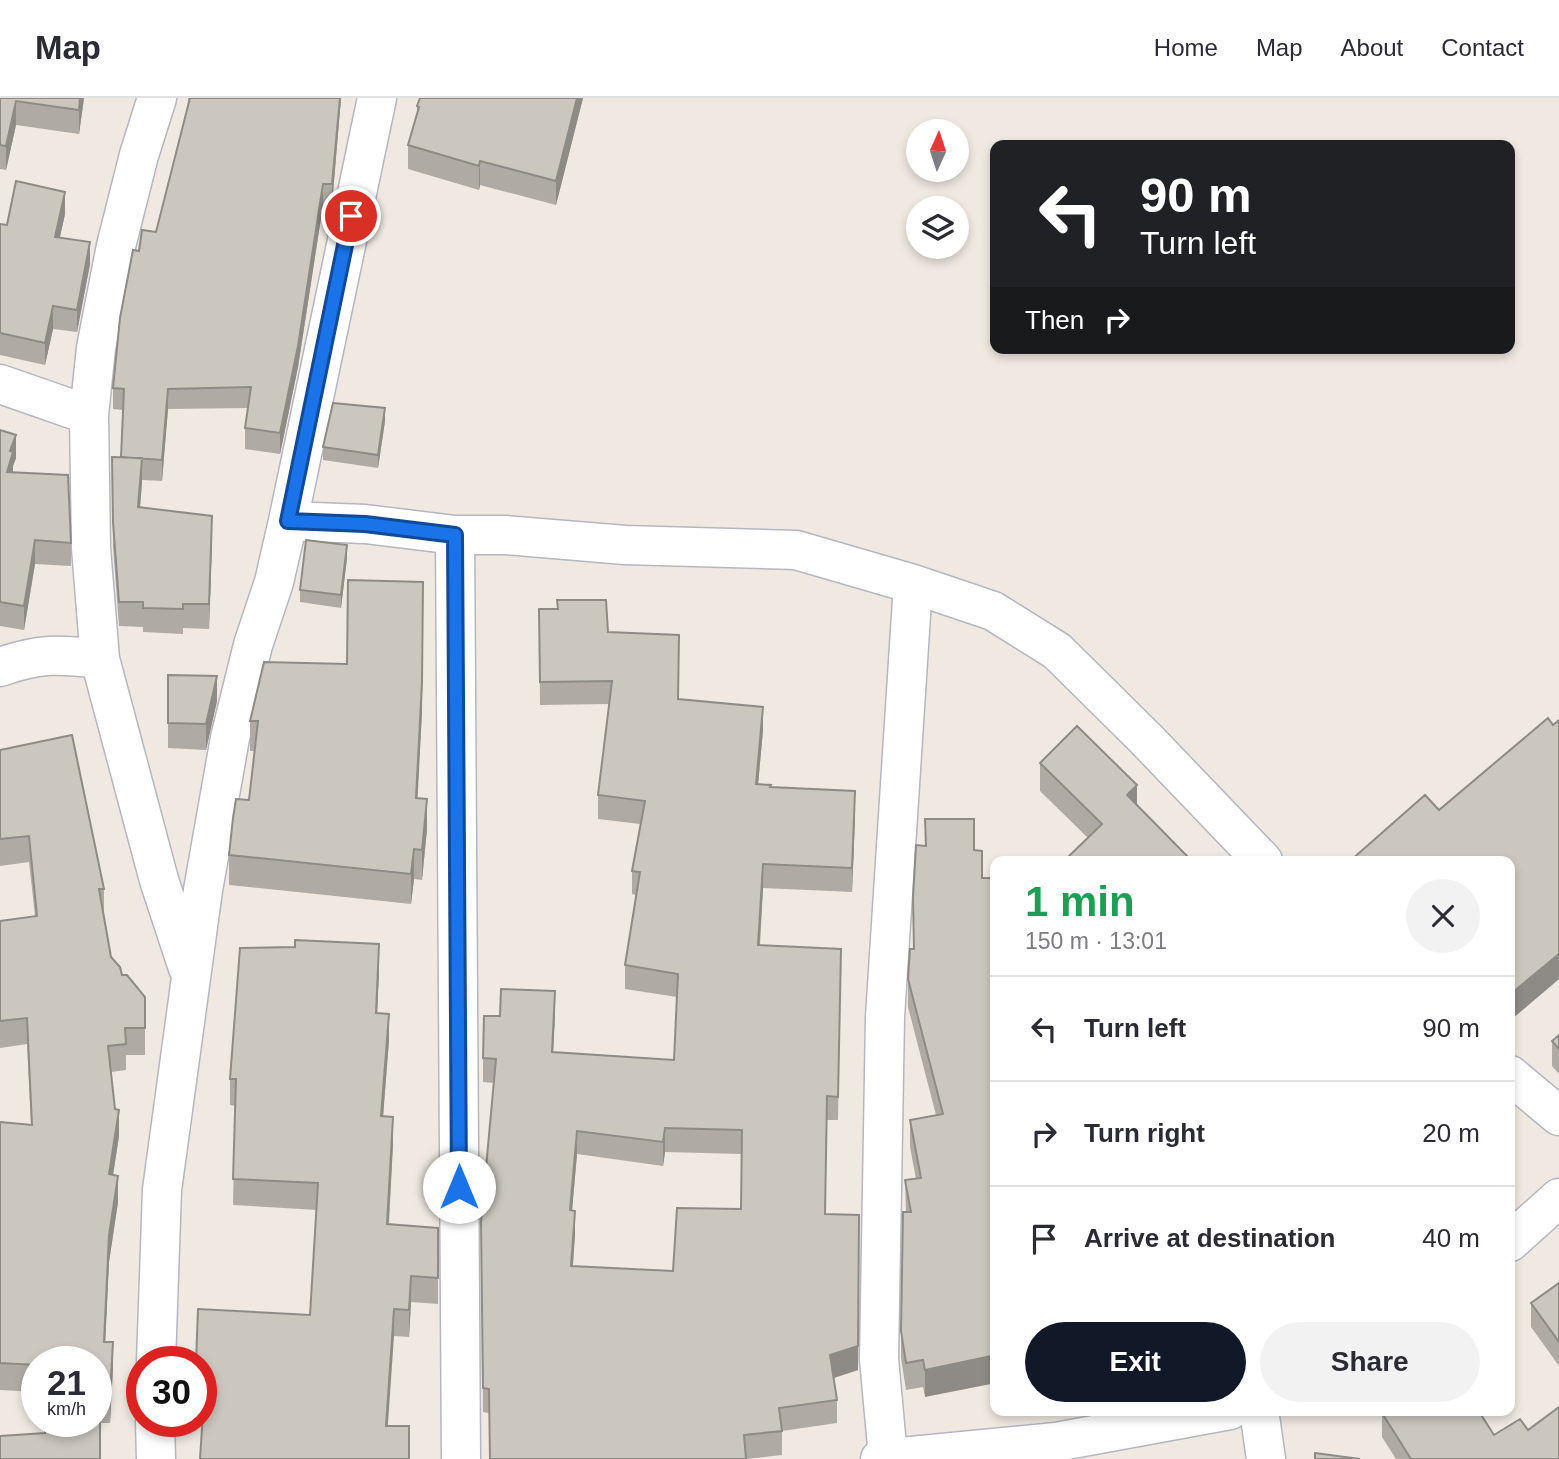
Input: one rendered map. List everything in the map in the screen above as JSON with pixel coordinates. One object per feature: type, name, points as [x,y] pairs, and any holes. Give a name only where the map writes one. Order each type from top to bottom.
[{"type":"street","points":[[157,98],[139,155],[116,246],[96,348],[89,415],[91,548],[100,659],[159,880],[190,975]]},
{"type":"street","points":[[157,1346],[162,1190],[203,890],[230,738],[253,645],[274,582],[377,98]]},
{"type":"street","points":[[0,384],[89,415]]},
{"type":"street","points":[[288,521],[365,524],[455,535],[505,535],[625,545],[796,550],[913,584],[993,611],[1057,652],[1146,739],[1258,856]]},
{"type":"street","points":[[455,535],[461,1459]]},
{"type":"street","points":[[913,584],[885,1031],[879,1359],[884,1458],[1056,1442],[1197,1416]]},
{"type":"street","points":[[0,667],[20,660],[57,654],[100,659]]},
{"type":"street","points":[[1515,1079],[1559,1116]]},
{"type":"street","points":[[1515,1237],[1559,1198]]},
{"type":"street","points":[[1260,1416],[1266,1459]]},
{"type":"street","points":[[155,1437],[156,1459]]},
{"type":"building","points":[[0,98],[80,98],[79,110],[16,101],[6,146],[0,145]]},
{"type":"building","points":[[190,98],[340,98],[332,184],[323,184],[298,346],[280,433],[245,428],[251,387],[168,389],[162,460],[121,457],[124,389],[113,388],[120,318],[133,250],[139,251],[142,230],[156,232]]},
{"type":"building","points":[[420,98],[577,98],[556,181],[480,161],[479,166],[408,145]]},
{"type":"building","points":[[16,181],[65,192],[55,237],[90,242],[77,310],[53,306],[45,343],[0,333],[0,224],[7,225]]},
{"type":"building","points":[[333,403],[385,408],[378,455],[323,447]]},
{"type":"building","points":[[0,430],[16,435],[7,472],[68,475],[71,543],[35,540],[24,606],[0,602]]},
{"type":"building","points":[[112,457],[142,458],[138,507],[212,516],[209,604],[183,604],[183,609],[143,608],[143,602],[119,602],[113,522]]},
{"type":"building","points":[[306,540],[347,545],[341,595],[300,590]]},
{"type":"building","points":[[348,580],[423,582],[422,682],[416,798],[427,799],[422,850],[414,849],[411,874],[229,855],[236,799],[249,800],[258,721],[250,721],[264,662],[347,664]]},
{"type":"building","points":[[557,600],[606,600],[608,632],[679,635],[678,699],[763,707],[756,784],[855,791],[852,868],[763,864],[758,945],[841,949],[838,1097],[827,1096],[825,1214],[859,1215],[858,1346],[830,1355],[837,1400],[779,1408],[782,1431],[744,1435],[746,1459],[490,1459],[489,1389],[483,1388],[481,1222],[496,1059],[483,1058],[484,1016],[500,1016],[501,989],[555,991],[552,1052],[674,1060],[678,974],[625,965],[640,872],[632,871],[645,801],[598,795],[612,681],[540,682],[539,609],[558,609]],"holes":[[[665,1128],[742,1130],[741,1209],[677,1208],[673,1271],[571,1266],[575,1211],[570,1210],[577,1131],[663,1142]]]},
{"type":"building","points":[[168,675],[217,676],[206,724],[168,723]]},
{"type":"building","points":[[1548,718],[1553,725],[1559,720],[1559,954],[1515,990],[1515,856],[1356,856],[1425,795],[1439,810]]},
{"type":"building","points":[[1077,726],[1137,785],[1127,795],[1187,856],[1069,856],[1102,824],[1040,763]]},
{"type":"building","points":[[72,735],[104,889],[99,889],[111,957],[120,967],[122,975],[127,975],[145,997],[145,1028],[125,1028],[126,1044],[108,1046],[115,1109],[119,1110],[109,1174],[118,1176],[109,1235],[104,1342],[113,1342],[112,1360],[112,1346],[21,1346],[21,1364],[0,1363],[0,1122],[32,1125],[27,1018],[0,1021],[0,921],[37,916],[29,836],[0,839],[0,750]]},
{"type":"building","points":[[925,819],[974,819],[974,850],[982,851],[982,878],[990,878],[990,1356],[925,1370],[923,1360],[906,1363],[901,1331],[903,1212],[911,1212],[905,1180],[921,1178],[910,1120],[943,1114],[908,979],[910,949],[914,949],[916,845],[926,846]]},
{"type":"building","points":[[295,940],[379,944],[376,1013],[389,1014],[381,1116],[393,1117],[387,1224],[438,1228],[438,1278],[411,1276],[409,1310],[394,1309],[386,1426],[409,1426],[409,1459],[200,1459],[201,1437],[217,1437],[217,1346],[197,1346],[198,1309],[310,1315],[318,1183],[233,1179],[236,1079],[230,1079],[240,948],[295,947]]},
{"type":"building","points":[[1559,1035],[1559,1049],[1552,1041]]},
{"type":"building","points":[[1559,1283],[1559,1342],[1531,1303]]},
{"type":"building","points":[[1559,1407],[1559,1459],[1411,1459],[1384,1416],[1482,1416],[1494,1435],[1520,1419],[1528,1430]]},
{"type":"building","points":[[0,1436],[100,1437],[100,1459],[0,1459]]},
{"type":"building","points":[[1315,1453],[1360,1459],[1315,1459]]},
{"type":"route","points":[[351,216],[288,521],[365,524],[455,535],[459,1187]]}]
